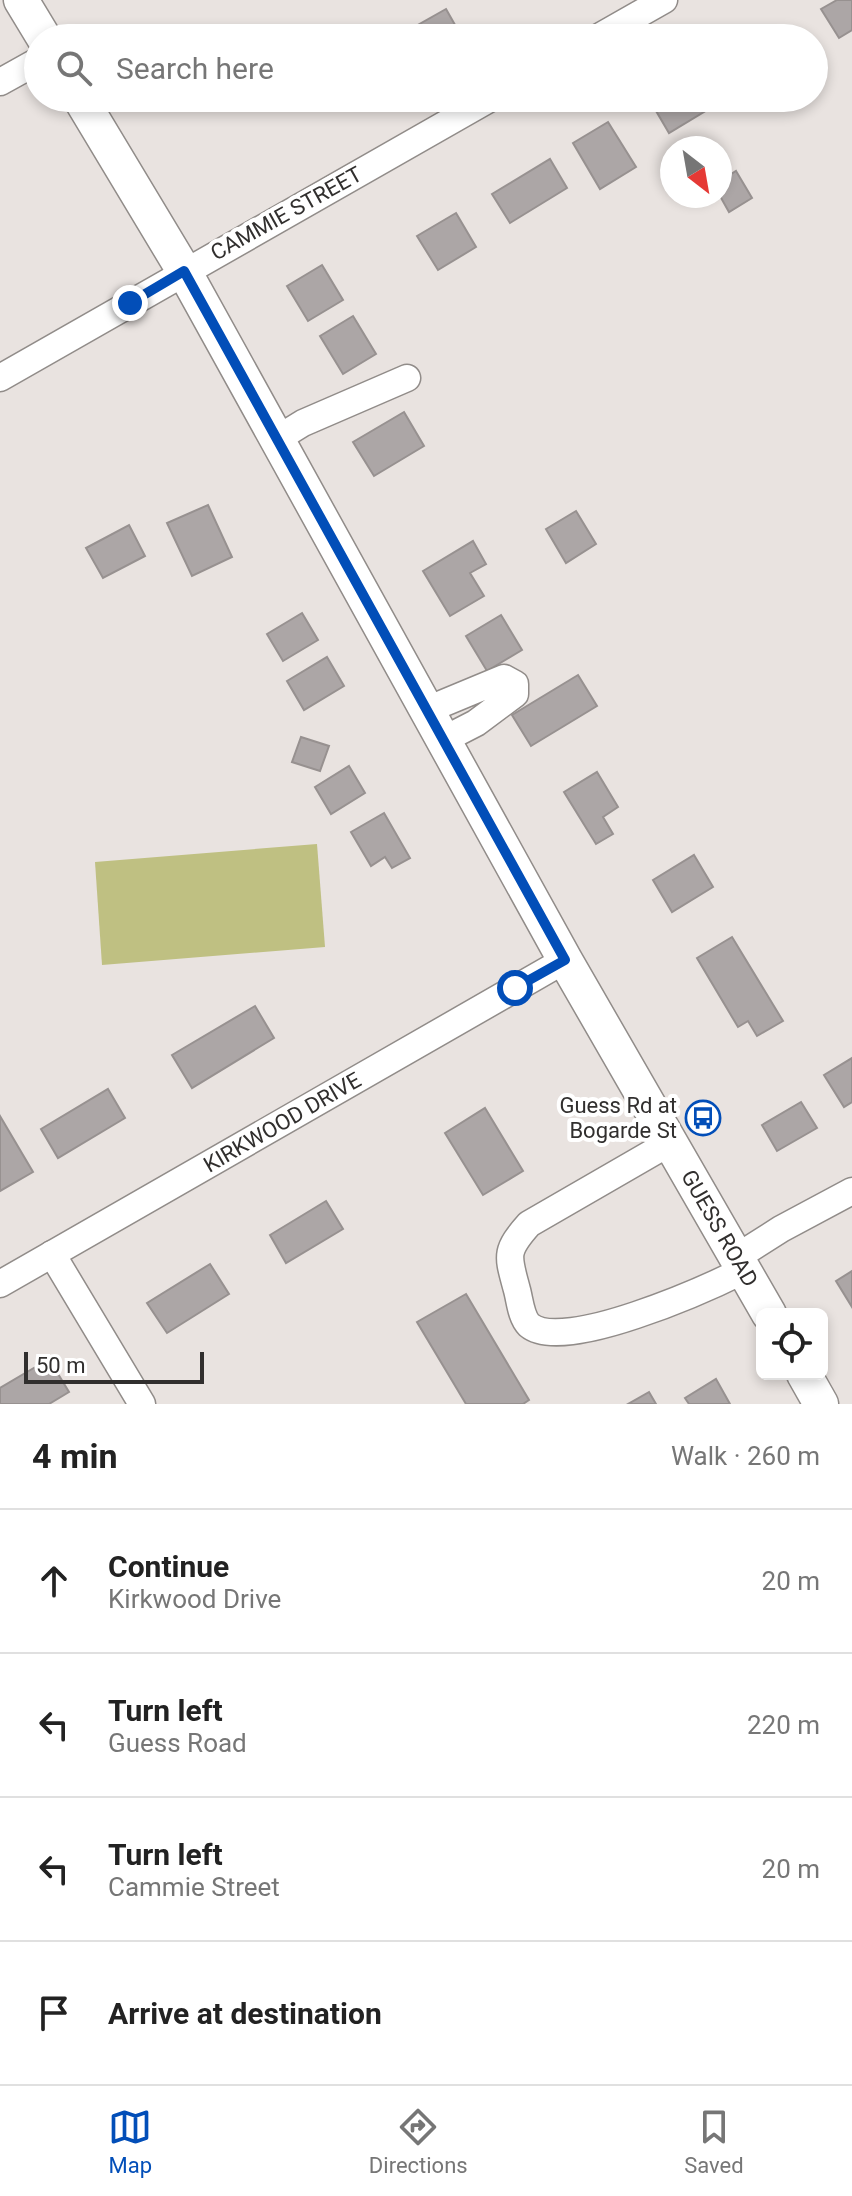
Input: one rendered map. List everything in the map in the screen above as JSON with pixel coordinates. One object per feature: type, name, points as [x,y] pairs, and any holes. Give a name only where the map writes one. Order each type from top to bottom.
[{"type":"main road","points":[[21,0],[36,24]]},
{"type":"main road","name":"GUESS ROAD","points":[[88,112],[184,271],[565,960],[766,1308]]},
{"type":"main road","points":[[807,1380],[821,1404]]},
{"type":"street","points":[[622,24],[664,0]]},
{"type":"street","points":[[0,82],[24,69]]},
{"type":"street","name":"CAMMIE STREET","points":[[0,378],[466,112]]},
{"type":"street","points":[[277,439],[303,423],[407,378]]},
{"type":"street","name":"KIRKWOOD DRIVE","points":[[0,1284],[565,960]]},
{"type":"street","points":[[671,1142],[529,1224],[517,1238],[508,1256],[524,1319],[531,1327],[547,1333],[583,1328],[625,1319],[692,1296],[740,1263],[781,1229],[852,1191]]},
{"type":"street","points":[[52,1254],[142,1404]]},
{"type":"green space","points":[[317,844],[325,947],[102,965],[95,862]]},
{"type":"building","points":[[837,0],[852,0],[852,30],[839,38],[821,9]]},
{"type":"building","points":[[446,9],[454,24],[420,24]]},
{"type":"building","points":[[657,112],[704,112],[669,133]]},
{"type":"building","points":[[608,122],[636,167],[600,189],[573,143]]},
{"type":"building","points":[[550,159],[567,188],[510,223],[492,194]]},
{"type":"building","points":[[736,171],[752,198],[729,212],[727,208],[732,208],[732,174]]},
{"type":"building","points":[[456,213],[476,247],[438,270],[417,236]]},
{"type":"building","points":[[322,265],[343,300],[308,321],[287,286]]},
{"type":"building","points":[[353,316],[376,354],[343,374],[320,336]]},
{"type":"building","points":[[404,412],[424,446],[374,476],[353,442]]},
{"type":"building","points":[[208,505],[232,557],[192,576],[167,523]]},
{"type":"building","points":[[576,511],[596,544],[566,563],[546,529]]},
{"type":"building","points":[[129,525],[145,556],[103,578],[86,548]]},
{"type":"building","points":[[473,541],[486,564],[470,573],[484,596],[450,616],[423,571]]},
{"type":"building","points":[[302,613],[318,640],[283,661],[267,634]]},
{"type":"building","points":[[501,615],[522,650],[487,671],[466,636]]},
{"type":"building","points":[[327,657],[344,686],[304,710],[287,681]]},
{"type":"building","points":[[578,675],[597,706],[531,746],[512,715]]},
{"type":"building","points":[[301,737],[329,746],[320,771],[292,762]]},
{"type":"building","points":[[349,766],[365,793],[331,814],[315,787]]},
{"type":"building","points":[[597,772],[618,807],[603,817],[613,834],[596,844],[564,792]]},
{"type":"building","points":[[384,813],[410,858],[392,868],[385,857],[371,866],[351,832]]},
{"type":"building","points":[[694,855],[713,887],[672,912],[653,880]]},
{"type":"building","points":[[732,937],[783,1021],[757,1036],[748,1021],[738,1027],[697,958]]},
{"type":"building","points":[[255,1006],[274,1038],[192,1088],[172,1055]]},
{"type":"building","points":[[852,1058],[852,1102],[844,1107],[824,1075]]},
{"type":"building","points":[[108,1089],[125,1118],[58,1158],[41,1129]]},
{"type":"building","points":[[801,1102],[817,1128],[777,1151],[762,1125]]},
{"type":"building","points":[[485,1108],[523,1171],[483,1195],[445,1133]]},
{"type":"building","points":[[0,1116],[33,1172],[0,1191]]},
{"type":"building","points":[[326,1201],[343,1229],[286,1263],[270,1235]]},
{"type":"building","points":[[210,1264],[229,1294],[167,1333],[147,1303]]},
{"type":"building","points":[[852,1271],[852,1307],[836,1281]]},
{"type":"building","points":[[466,1294],[529,1400],[523,1404],[466,1404],[417,1322]]},
{"type":"building","points":[[49,1359],[69,1392],[49,1404],[0,1404],[0,1388]]},
{"type":"building","points":[[716,1379],[730,1404],[689,1404],[685,1398]]},
{"type":"building","points":[[649,1392],[656,1404],[628,1404]]},
{"type":"place","name":"Guess Rd at Bogarde St","points":[[703,1118]]},
{"type":"route","points":[[130,303],[184,271],[565,960],[515,988]]}]
